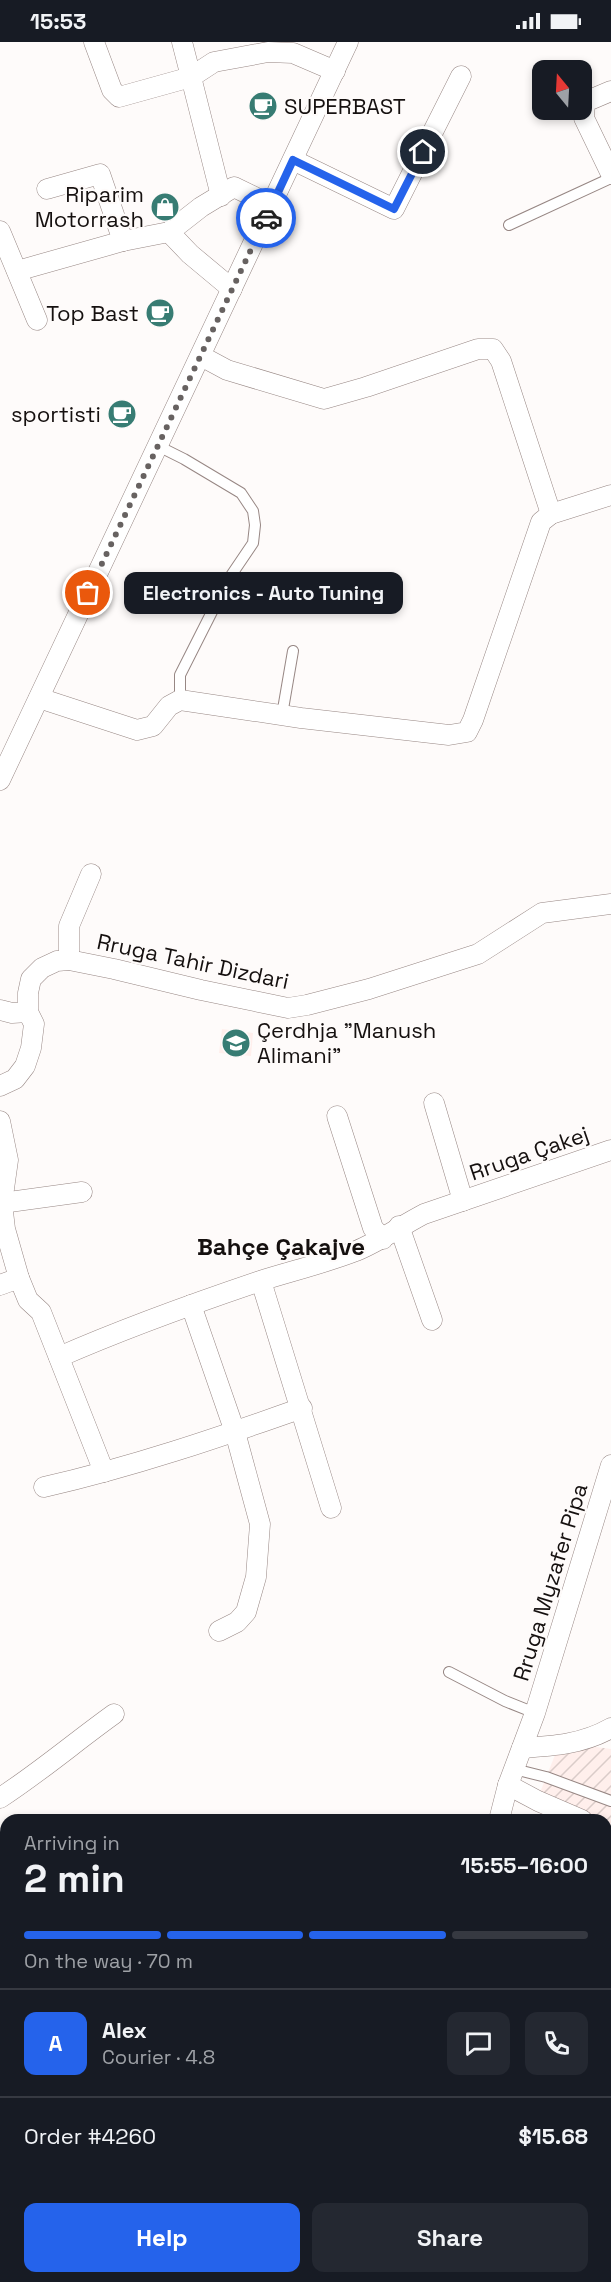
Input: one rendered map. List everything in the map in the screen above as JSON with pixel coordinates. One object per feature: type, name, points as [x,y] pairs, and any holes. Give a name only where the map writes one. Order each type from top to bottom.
[{"type":"street","points":[[94,42],[112,90],[120,97],[191,76],[214,62],[268,52],[293,52],[335,71]]},
{"type":"street","points":[[182,42],[220,196]]},
{"type":"street","points":[[0,780],[348,42]]},
{"type":"street","points":[[293,160],[394,209],[461,76]]},
{"type":"street","points":[[611,91],[585,102],[584,109],[584,118],[611,176]]},
{"type":"street","points":[[47,189],[100,174],[123,241]]},
{"type":"street","points":[[16,271],[123,241],[169,232],[201,207],[234,187],[272,205]]},
{"type":"street","points":[[0,231],[37,320]]},
{"type":"street","points":[[169,232],[190,254],[232,289]]},
{"type":"street","points":[[201,356],[227,370],[324,399],[478,349],[493,349],[501,361],[551,514]]},
{"type":"street","points":[[39,698],[137,730],[153,726],[169,706],[180,700],[449,735],[467,732],[541,522],[551,514],[611,495]]},
{"type":"street","name":"Rruga Tahir Dizdari","points":[[69,960],[69,926],[91,874]]},
{"type":"street","name":"Rruga Tahir Dizdari","points":[[0,1086],[15,1079],[25,1066],[31,1048],[34,1024],[28,1012],[27,993],[31,979],[42,968],[57,961],[69,960],[288,1008],[369,988],[478,954],[542,913],[611,904]]},
{"type":"street","points":[[0,1010],[12,1013],[28,1012]]},
{"type":"street","name":"Rruga Çakej","points":[[434,1103],[463,1201]]},
{"type":"street","points":[[337,1116],[373,1228],[383,1239]]},
{"type":"street","points":[[0,1121],[8,1160],[2,1203],[5,1228],[19,1278],[28,1300],[41,1312],[104,1472]]},
{"type":"street","name":"Rruga Çakej","points":[[59,1357],[107,1336],[191,1305],[356,1251],[383,1239],[399,1226],[424,1214],[611,1150]]},
{"type":"street","points":[[2,1203],[82,1192]]},
{"type":"street","points":[[399,1226],[432,1320]]},
{"type":"street","points":[[0,1285],[19,1278]]},
{"type":"street","points":[[261,1281],[332,1508]]},
{"type":"street","points":[[191,1305],[235,1432],[260,1524],[256,1577],[246,1612],[237,1622],[219,1631]]},
{"type":"street","points":[[44,1487],[104,1472],[235,1432],[302,1408]]},
{"type":"street","name":"Rruga Myzafer Pipa","points":[[501,1814],[511,1777],[535,1713],[610,1471]]},
{"type":"street","points":[[0,1798],[34,1776],[59,1754],[114,1714]]},
{"type":"street","points":[[522,1748],[574,1743],[598,1736],[611,1728]]},
{"type":"street","points":[[511,1777],[538,1801],[568,1814]]},
{"type":"lane","points":[[509,225],[611,176]]},
{"type":"lane","points":[[158,446],[241,493],[253,511],[255,525],[253,543],[228,580],[180,675],[180,700]]},
{"type":"lane","points":[[282,715],[293,651]]},
{"type":"lane","name":"Rruga Myzafer Pipa","points":[[449,1672],[535,1713]]},
{"type":"lane","points":[[511,1777],[546,1777],[611,1801]]},
{"type":"shaded area","name":"Çerdhja \"Manush Alimani\"","points":[[222,1029],[253,1033],[251,1056],[219,1053]]},
{"type":"shaded area","points":[[581,1745],[611,1749],[611,1814],[582,1814],[539,1795],[557,1750]]},
{"type":"way so far","points":[[88,593],[266,218]]},
{"type":"place","name":"SUPERBAST","points":[[263,106]]},
{"type":"place","name":"Riparim Motorrash","points":[[165,207]]},
{"type":"place","name":"Top Bast","points":[[160,313]]},
{"type":"place","name":"sportisti","points":[[122,414]]},
{"type":"place","name":"Electronics - Auto Tuning","points":[[88,593]]},
{"type":"place","name":"Çerdhja \"Manush Alimani\"","points":[[236,1043]]},
{"type":"district","name":"Bahçe Çakajve","points":[[281,1246]]},
{"type":"route","points":[[266,218],[293,160],[394,209],[423,152]]}]
